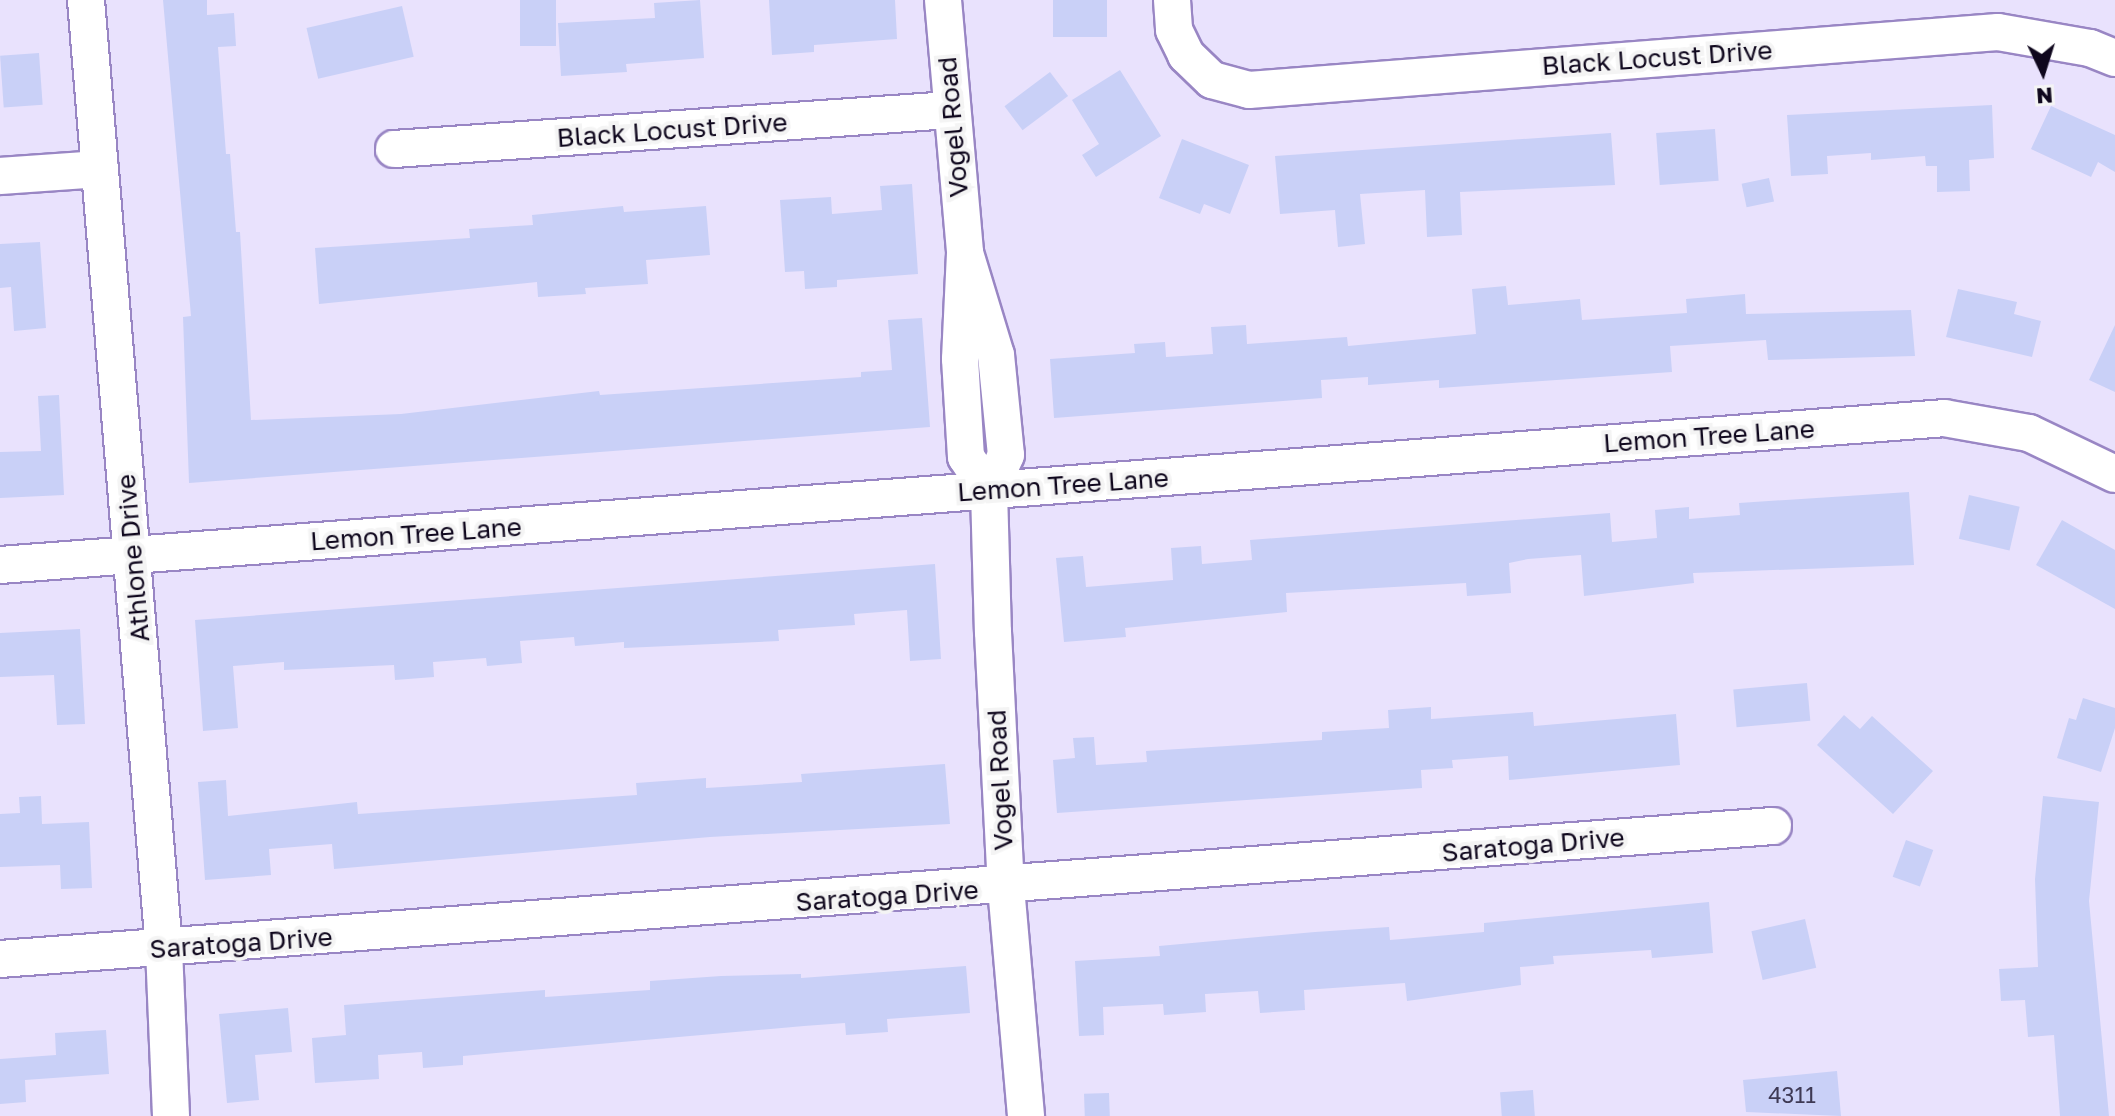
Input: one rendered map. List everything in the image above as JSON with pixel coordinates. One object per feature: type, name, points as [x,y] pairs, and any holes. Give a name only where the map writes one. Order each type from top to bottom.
[{"type":"street","name":"Athlone Drive","points":[[86,0],[164,949],[171,1116]]},
{"type":"street","name":"Vogel Road","points":[[943,0],[950,110],[965,253],[996,355],[1006,455],[989,491],[1006,887],[1026,1116]]},
{"type":"street","name":"Black Locust Drive","points":[[1172,0],[1174,30],[1186,55],[1212,80],[1249,90],[1998,32],[2090,48],[2115,58]]},
{"type":"street","name":"Black Locust Drive","points":[[394,149],[950,110]]},
{"type":"street","points":[[0,176],[100,169]]},
{"type":"street","name":"Lemon Tree Lane","points":[[0,565],[1944,418],[2029,433],[2115,474]]},
{"type":"street","name":"Saratoga Drive","points":[[0,959],[1006,887],[1773,826]]},
{"type":"building","points":[[163,0],[207,0],[207,15],[234,13],[236,46],[218,47],[226,154],[230,154],[236,232],[240,232],[251,420],[401,414],[599,391],[600,395],[861,377],[861,372],[892,370],[888,320],[922,318],[930,427],[189,483],[183,317],[191,316]]},
{"type":"building","points":[[520,0],[556,0],[556,46],[520,46]]},
{"type":"building","points":[[700,0],[704,58],[626,64],[627,72],[561,76],[558,23],[655,18],[654,3]]},
{"type":"building","points":[[769,0],[895,0],[897,39],[814,45],[814,52],[772,55]]},
{"type":"building","points":[[1053,0],[1107,0],[1107,37],[1053,37]]},
{"type":"building","points":[[402,6],[414,57],[318,79],[307,28]]},
{"type":"building","points":[[39,53],[43,105],[4,108],[0,56]]},
{"type":"building","points":[[1120,70],[1161,136],[1096,177],[1082,155],[1099,144],[1072,100]]},
{"type":"building","points":[[1050,72],[1068,96],[1023,130],[1004,106]]},
{"type":"building","points":[[1992,105],[1994,158],[1969,160],[1970,191],[1937,192],[1937,166],[1926,166],[1925,156],[1871,160],[1871,153],[1827,156],[1828,174],[1791,176],[1787,115]]},
{"type":"building","points":[[2051,106],[2115,135],[2115,172],[2098,162],[2091,177],[2031,149]]},
{"type":"building","points":[[1715,129],[1719,181],[1660,185],[1656,133]]},
{"type":"building","points":[[1611,133],[1615,185],[1460,192],[1462,235],[1427,237],[1425,190],[1360,194],[1365,244],[1338,247],[1335,210],[1280,214],[1275,156]]},
{"type":"building","points":[[1182,139],[1249,165],[1230,214],[1204,204],[1200,214],[1159,198]]},
{"type":"building","points":[[1769,178],[1774,201],[1747,207],[1742,184]]},
{"type":"building","points":[[912,184],[918,274],[837,280],[837,287],[805,289],[804,271],[785,272],[780,200],[831,197],[832,214],[882,210],[880,186]]},
{"type":"building","points":[[623,206],[624,212],[706,206],[710,255],[646,260],[648,284],[585,288],[586,294],[538,297],[537,282],[319,304],[315,248],[470,238],[469,229],[533,225],[532,215]]},
{"type":"building","points":[[40,242],[46,328],[14,331],[11,287],[0,288],[0,244]]},
{"type":"building","points":[[1506,286],[1508,305],[1580,299],[1582,320],[1687,313],[1686,299],[1745,294],[1746,314],[1911,310],[1915,356],[1768,360],[1766,340],[1670,346],[1672,372],[1439,388],[1439,380],[1368,385],[1368,377],[1321,380],[1322,398],[1054,418],[1050,359],[1135,353],[1134,344],[1165,342],[1166,357],[1213,354],[1211,327],[1246,325],[1247,344],[1347,337],[1348,346],[1476,334],[1472,289]]},
{"type":"building","points":[[1958,289],[2017,302],[2014,314],[2041,321],[2032,357],[1946,337]]},
{"type":"building","points":[[2115,325],[2115,392],[2089,380]]},
{"type":"building","points":[[59,395],[64,495],[0,498],[0,452],[41,451],[38,396]]},
{"type":"building","points":[[1909,492],[1914,565],[1693,573],[1694,583],[1584,596],[1581,555],[1528,559],[1509,563],[1511,593],[1467,596],[1466,583],[1286,593],[1287,612],[1125,628],[1126,637],[1064,642],[1056,558],[1083,556],[1086,587],[1173,580],[1171,548],[1201,546],[1202,564],[1252,560],[1250,540],[1610,513],[1612,542],[1657,538],[1655,510],[1689,507],[1689,519],[1740,515],[1739,503]]},
{"type":"building","points":[[1969,495],[2020,507],[2010,551],[1959,539]]},
{"type":"building","points":[[2062,520],[2115,550],[2115,609],[2036,565]]},
{"type":"building","points":[[935,564],[941,659],[910,661],[907,610],[854,614],[855,625],[778,630],[779,641],[624,648],[624,642],[575,646],[574,637],[520,641],[522,663],[487,666],[486,658],[433,662],[434,677],[395,680],[394,665],[284,670],[284,662],[233,666],[238,728],[203,731],[195,620]]},
{"type":"building","points":[[80,629],[85,724],[57,725],[54,675],[0,677],[0,633]]},
{"type":"building","points":[[1807,683],[1810,721],[1737,727],[1733,689]]},
{"type":"building","points":[[2083,698],[2115,708],[2115,728],[2101,772],[2057,758],[2069,718],[2076,720]]},
{"type":"building","points":[[1431,707],[1431,719],[1533,712],[1534,726],[1676,714],[1680,765],[1509,780],[1508,756],[1452,760],[1453,768],[1421,770],[1422,788],[1057,813],[1053,760],[1075,758],[1073,738],[1094,737],[1096,765],[1147,762],[1146,751],[1322,740],[1322,732],[1389,728],[1388,710]]},
{"type":"building","points":[[1844,715],[1860,729],[1872,716],[1933,771],[1893,814],[1817,745]]},
{"type":"building","points":[[945,764],[950,824],[710,837],[334,869],[332,844],[269,849],[271,875],[205,880],[198,782],[226,780],[228,816],[357,802],[358,814],[637,795],[636,783],[706,778],[706,788],[802,782],[801,774]]},
{"type":"building","points":[[41,796],[42,824],[89,822],[92,888],[61,889],[60,865],[0,867],[0,814],[20,813],[19,797]]},
{"type":"building","points":[[2043,796],[2099,802],[2089,901],[2109,1116],[2060,1116],[2054,1035],[2028,1037],[2025,1000],[2001,1001],[1999,969],[2038,967],[2035,879]]},
{"type":"building","points":[[1906,840],[1933,850],[1920,887],[1893,877]]},
{"type":"building","points":[[1709,902],[1713,953],[1652,958],[1651,950],[1553,956],[1554,964],[1520,967],[1521,985],[1407,1001],[1405,983],[1304,990],[1305,1010],[1260,1013],[1258,991],[1205,994],[1206,1012],[1164,1015],[1163,1004],[1103,1007],[1104,1035],[1079,1036],[1075,961],[1160,956],[1159,946],[1315,932],[1389,927],[1390,940],[1484,932],[1484,923]]},
{"type":"building","points":[[1805,919],[1816,968],[1763,980],[1751,931]]},
{"type":"building","points":[[966,966],[970,1013],[887,1019],[888,1032],[846,1035],[845,1023],[804,1026],[463,1056],[463,1065],[423,1068],[422,1052],[378,1055],[379,1079],[315,1083],[312,1038],[346,1035],[344,1005],[545,990],[545,997],[650,990],[650,981],[721,976],[801,974],[801,978]]},
{"type":"building","points":[[288,1008],[292,1052],[255,1055],[259,1100],[227,1103],[219,1014]]},
{"type":"building","points":[[106,1030],[109,1074],[25,1080],[26,1102],[0,1104],[0,1059],[56,1055],[55,1033]]},
{"type":"building","points":[[1837,1071],[1841,1116],[1746,1112],[1743,1080]]},
{"type":"building","points":[[1533,1090],[1535,1116],[1502,1116],[1500,1092]]},
{"type":"building","points":[[1109,1093],[1110,1116],[1085,1116],[1084,1094]]}]
